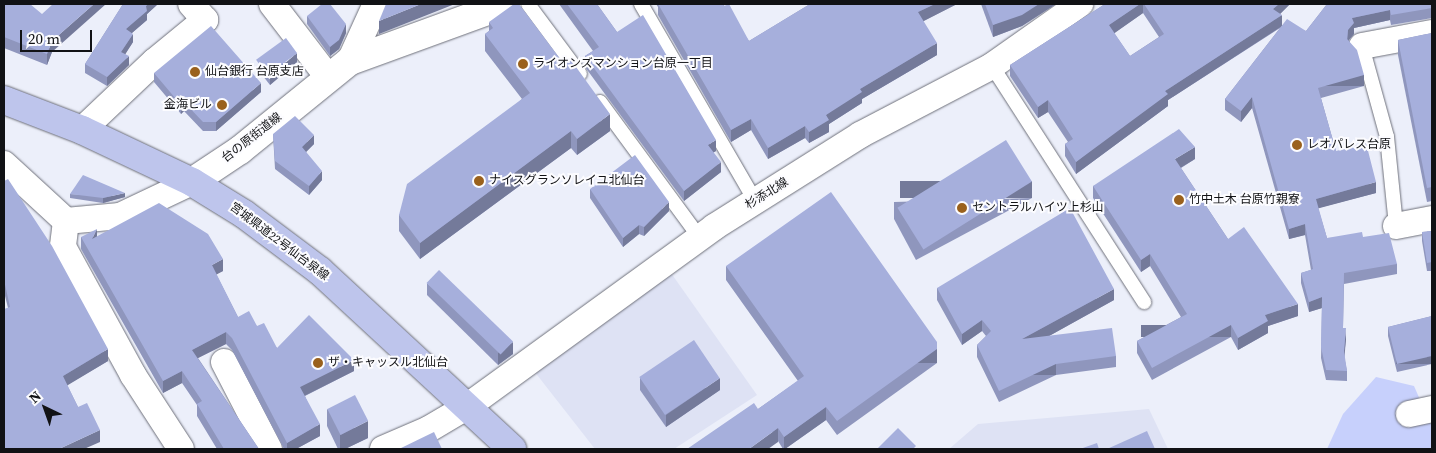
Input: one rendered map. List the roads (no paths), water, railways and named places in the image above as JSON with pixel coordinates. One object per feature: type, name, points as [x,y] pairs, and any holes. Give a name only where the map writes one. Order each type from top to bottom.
[{"type":"main road","name":"宮城県道22号仙台泉線","points":[[4,100],[82,130],[192,182],[244,214],[320,270],[512,449]]},
{"type":"street","points":[[82,130],[155,61],[205,20],[191,4]]},
{"type":"street","points":[[272,4],[328,77]]},
{"type":"street","points":[[350,61],[376,4]]},
{"type":"street","name":"台の原街道線","points":[[66,221],[120,216],[192,182],[240,150],[350,61],[507,4]]},
{"type":"street","name":"杉添北線","points":[[383,449],[429,429],[468,406],[700,238],[894,116],[992,66],[1080,4]]},
{"type":"street","points":[[1362,46],[1432,33]]},
{"type":"street","points":[[4,164],[66,221],[63,247],[133,375],[181,449]]},
{"type":"street","points":[[1396,226],[1432,219]]},
{"type":"street","points":[[224,362],[269,449]]},
{"type":"lane","points":[[528,4],[700,238]]},
{"type":"lane","points":[[641,4],[755,202]]},
{"type":"lane","points":[[1362,46],[1387,137],[1396,226]]},
{"type":"lane","points":[[992,66],[1144,302]]},
{"type":"place","name":"ライオンズマンション台原一丁目","points":[[523,64]]},
{"type":"place","name":"仙台銀行 台原支店","points":[[195,72]]},
{"type":"place","name":"金海ビル","points":[[222,105]]},
{"type":"place","name":"レオパレス台原","points":[[1297,145]]},
{"type":"place","name":"ナイスグランソレイユ北仙台","points":[[479,181]]},
{"type":"place","name":"竹中土木 台原竹親寮","points":[[1179,200]]},
{"type":"place","name":"セントラルハイツ上杉山","points":[[962,208]]},
{"type":"place","name":"ザ・キャッスル北仙台","points":[[318,363]]}]
